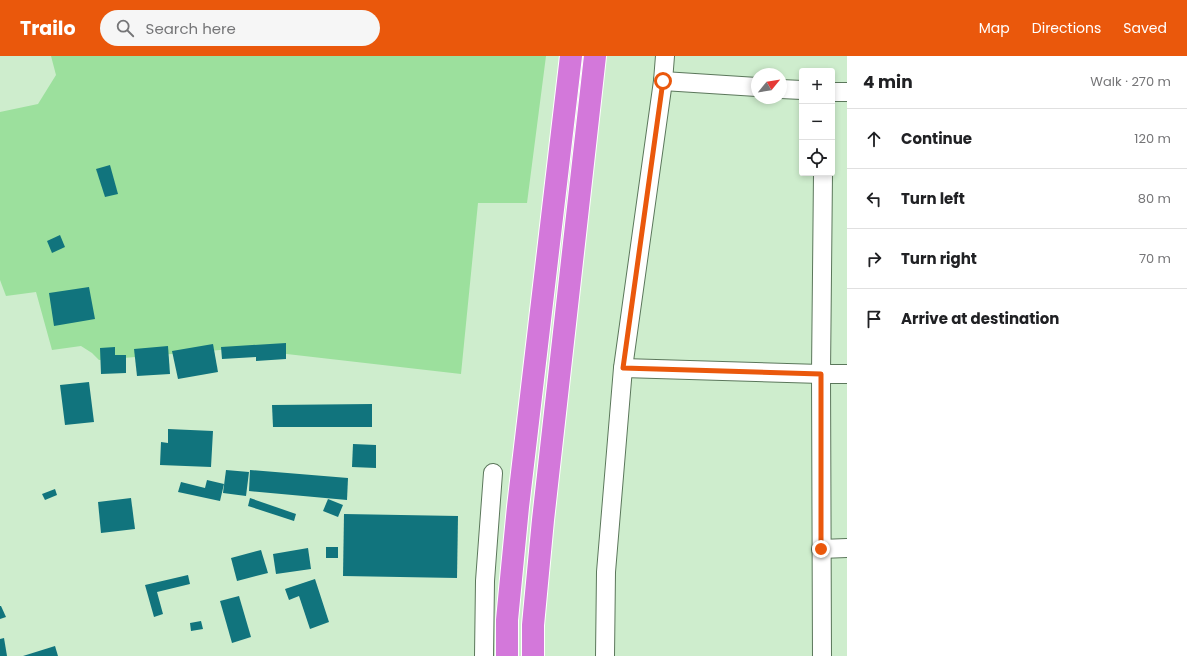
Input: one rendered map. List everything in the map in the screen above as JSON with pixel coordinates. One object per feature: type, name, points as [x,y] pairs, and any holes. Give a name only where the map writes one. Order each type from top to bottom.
[{"type":"highway","points":[[506,656],[507,620],[518,507],[571,56]]},
{"type":"highway","points":[[533,656],[533,625],[543,520],[595,56]]},
{"type":"street","points":[[605,656],[606,572],[623,368],[663,81],[665,56]]},
{"type":"street","points":[[663,81],[751,87]]},
{"type":"street","points":[[787,89],[799,90]]},
{"type":"street","points":[[835,92],[847,92]]},
{"type":"street","points":[[822,656],[821,374],[823,176]]},
{"type":"street","points":[[623,368],[847,374]]},
{"type":"street","points":[[484,656],[485,581],[493,472]]},
{"type":"street","points":[[821,549],[847,548]]},
{"type":"green space","points":[[51,56],[546,56],[527,203],[478,203],[461,374],[278,353],[279,345],[99,360],[92,353],[81,346],[52,350],[36,292],[6,296],[0,280],[0,112],[38,104],[56,75]]},
{"type":"building","points":[[110,165],[118,194],[105,197],[96,169]]},
{"type":"building","points":[[60,235],[65,247],[52,253],[47,241]]},
{"type":"building","points":[[89,287],[95,319],[54,326],[49,293]]},
{"type":"building","points":[[286,343],[286,359],[256,361],[256,357],[222,359],[221,347]]},
{"type":"building","points":[[213,344],[218,372],[178,379],[172,351]]},
{"type":"building","points":[[168,346],[170,374],[137,376],[134,349]]},
{"type":"building","points":[[115,347],[115,355],[126,355],[126,373],[101,374],[100,348]]},
{"type":"building","points":[[89,382],[94,422],[65,425],[60,385]]},
{"type":"building","points":[[372,404],[372,427],[273,427],[272,405]]},
{"type":"building","points":[[168,429],[213,431],[211,467],[160,465],[161,442],[168,443]]},
{"type":"building","points":[[353,444],[376,445],[376,468],[352,467]]},
{"type":"building","points":[[226,470],[249,472],[246,496],[223,493]]},
{"type":"building","points":[[250,470],[348,478],[347,500],[249,491]]},
{"type":"building","points":[[207,480],[224,484],[220,501],[178,492],[181,482],[205,488]]},
{"type":"building","points":[[55,489],[57,495],[45,500],[42,494]]},
{"type":"building","points":[[131,498],[135,529],[101,533],[98,502]]},
{"type":"building","points":[[250,498],[296,514],[294,521],[248,506]]},
{"type":"building","points":[[328,499],[343,505],[338,517],[323,511]]},
{"type":"building","points":[[344,514],[458,516],[457,578],[343,576]]},
{"type":"building","points":[[326,547],[338,547],[338,558],[326,558]]},
{"type":"building","points":[[308,548],[311,569],[276,574],[273,554]]},
{"type":"building","points":[[261,550],[268,573],[237,581],[231,558]]},
{"type":"building","points":[[188,575],[190,584],[157,592],[163,614],[154,617],[145,585]]},
{"type":"building","points":[[315,579],[329,622],[310,629],[299,596],[289,600],[285,589]]},
{"type":"building","points":[[239,596],[251,637],[232,643],[220,601]]},
{"type":"building","points":[[0,606],[6,617],[0,619]]},
{"type":"building","points":[[201,621],[203,629],[191,631],[190,623]]},
{"type":"building","points":[[4,638],[7,656],[0,656],[0,639]]},
{"type":"building","points":[[55,646],[58,656],[23,656]]},
{"type":"route","points":[[663,81],[623,368],[821,374],[821,549]]}]
